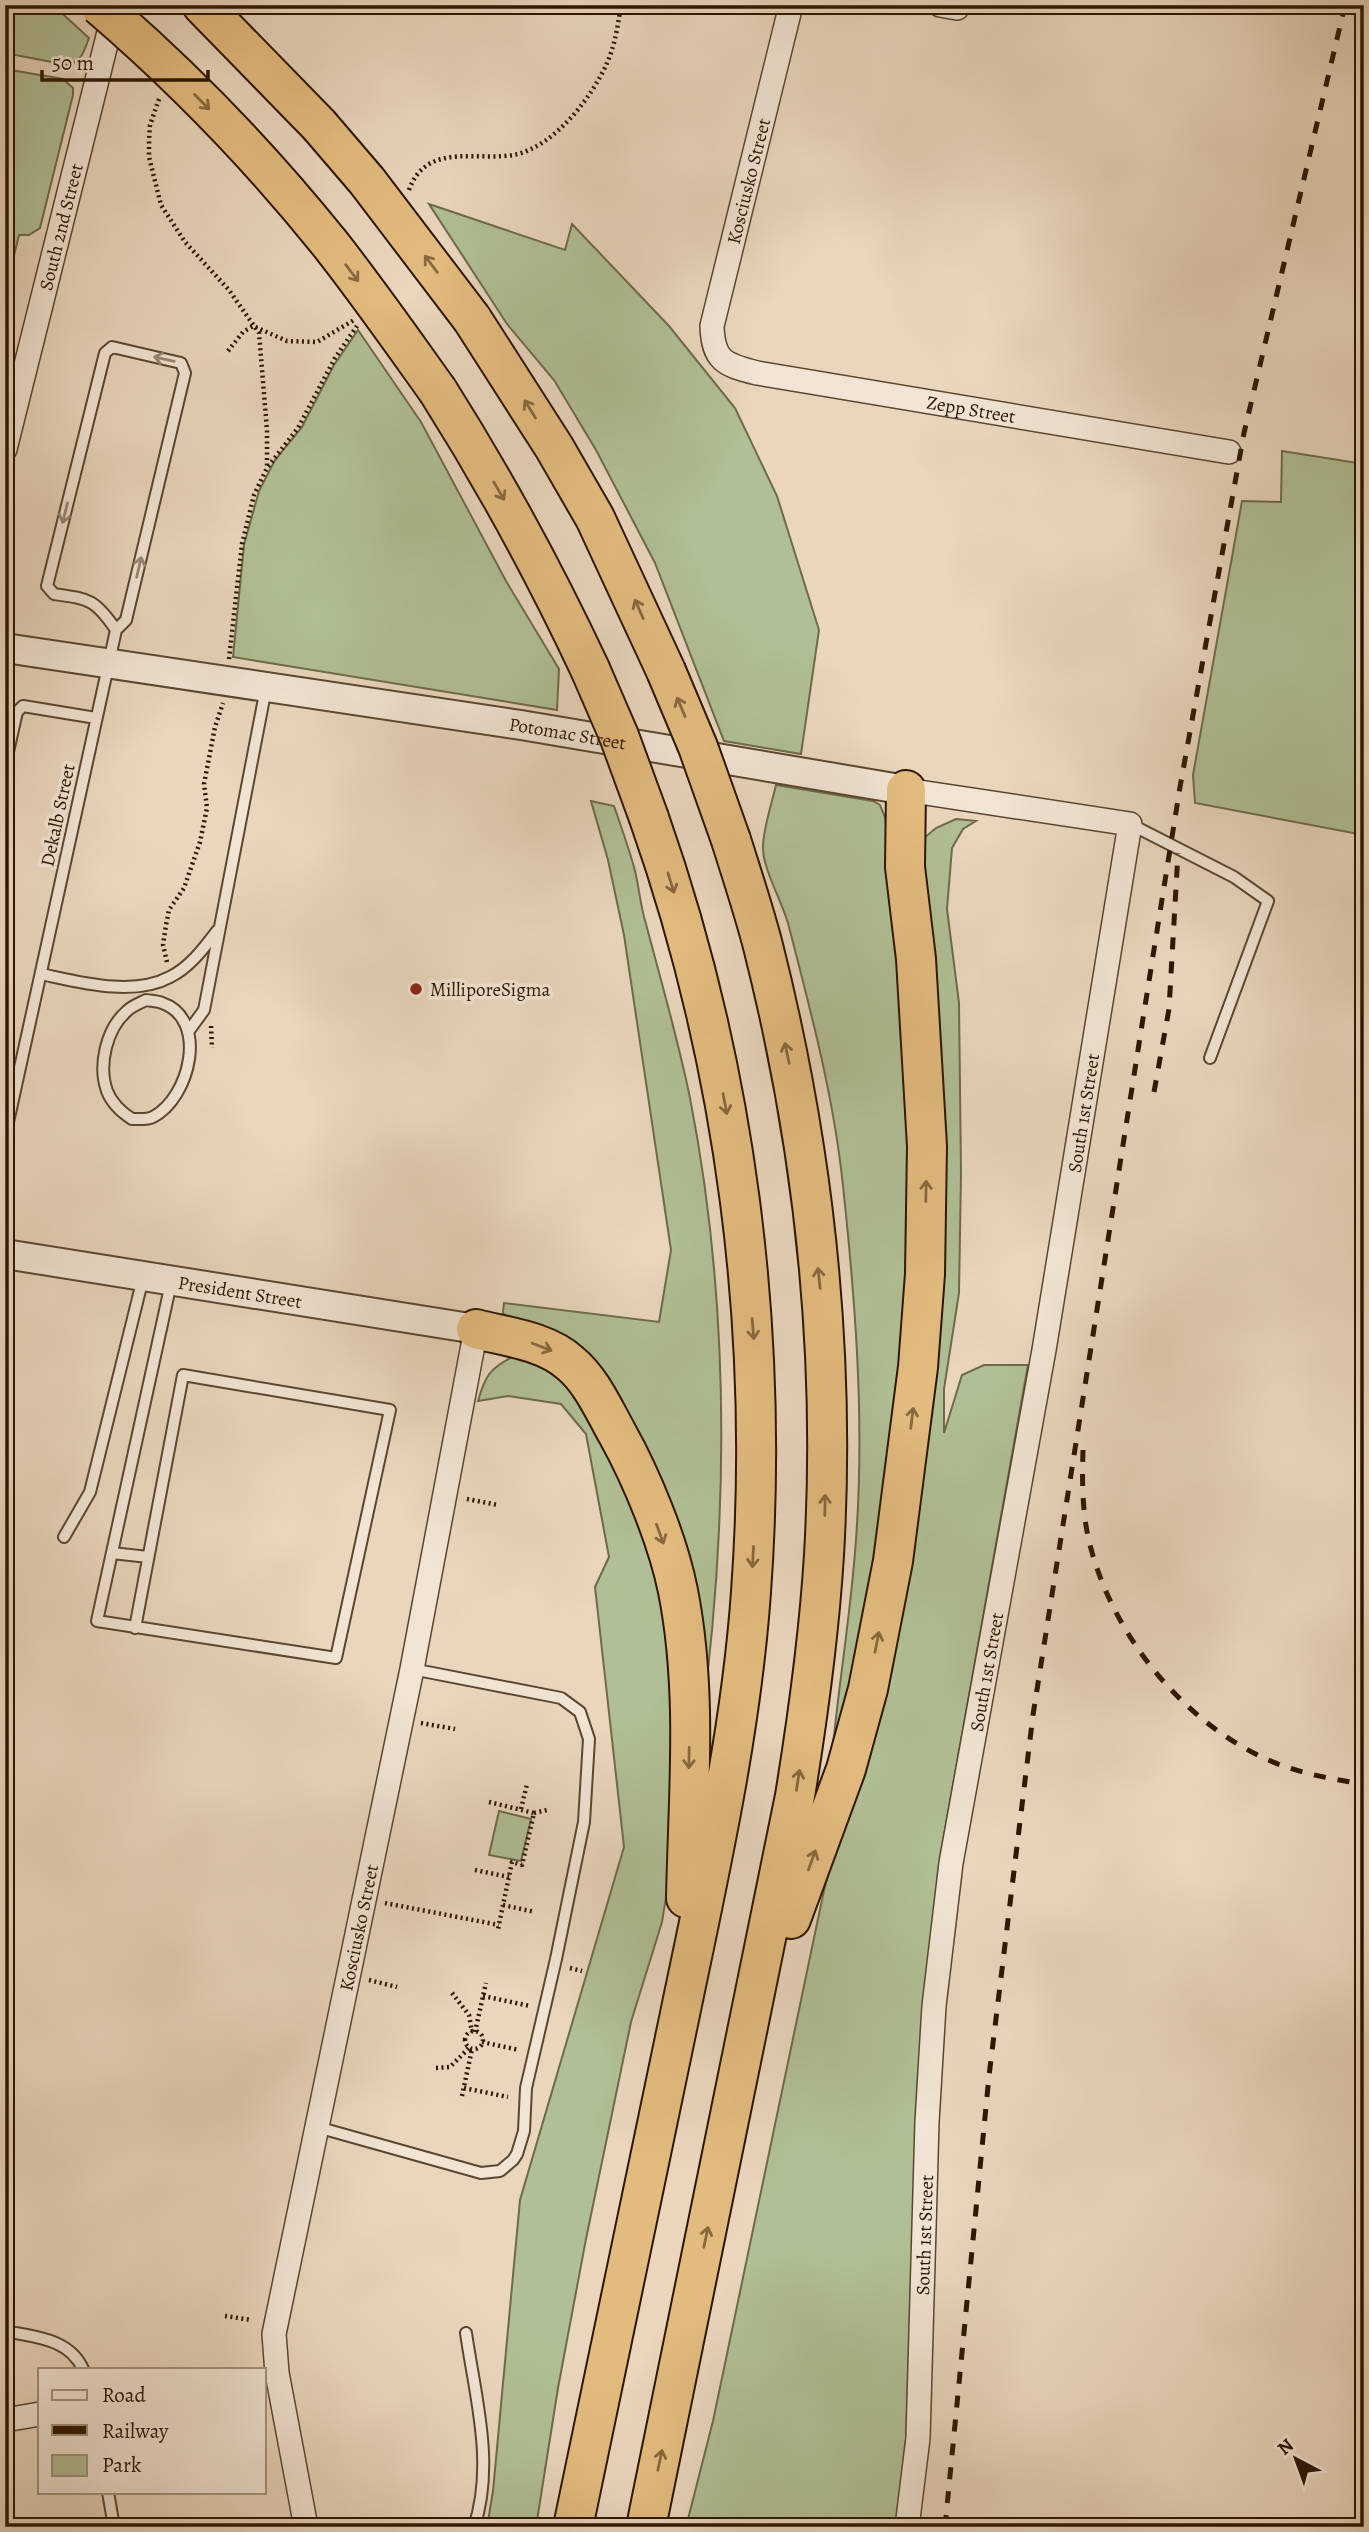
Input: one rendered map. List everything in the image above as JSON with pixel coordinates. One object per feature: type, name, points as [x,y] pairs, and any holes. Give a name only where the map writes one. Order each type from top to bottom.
[{"type":"highway","points":[[99,5],[225,125],[331,246],[438,391],[515,518],[590,669],[619,736],[649,818],[671,881],[699,983],[727,1112],[745,1235],[755,1356],[757,1473],[750,1607],[737,1712],[717,1834],[573,2527]]},
{"type":"highway","points":[[202,5],[319,125],[367,181],[472,319],[595,518],[698,747],[731,840],[768,970],[788,1059],[809,1182],[821,1302],[826,1430],[824,1554],[814,1677],[795,1796],[747,2039],[646,2527]]},
{"type":"highway","points":[[747,2039],[846,1769],[861,1715],[893,1561],[908,1451],[925,1274],[927,1146],[916,959],[905,867],[906,790]]},
{"type":"highway","points":[[477,1329],[530,1342],[571,1363],[594,1395],[628,1454],[666,1549],[678,1589],[690,1681],[683,1997]]},
{"type":"street","name":"South 2nd Street","points":[[5,449],[116,5]]},
{"type":"street","name":"Kosciusko Street","points":[[718,357],[712,342],[712,326],[791,5]]},
{"type":"street","name":"Zepp Street","points":[[718,357],[733,367],[757,373],[1229,452]]},
{"type":"street","name":"Potomac Street","points":[[5,648],[521,725],[906,790],[1130,824]]},
{"type":"street","name":"South 1st Street","points":[[907,2527],[918,2438],[927,2122],[934,2007],[951,1863],[1044,1350],[1130,824]]},
{"type":"street","name":"President Street","points":[[5,1254],[477,1329]]},
{"type":"street","name":"Kosciusko Street","points":[[306,2527],[271,2374],[274,2334],[412,1669],[477,1329]]},
{"type":"street","points":[[5,2420],[38,2414]]},
{"type":"lane","name":"Dekalb Street","points":[[5,1136],[108,663],[116,630],[126,620],[185,373],[181,363],[112,347],[105,353],[47,586],[54,594],[86,599],[102,610],[116,630]]},
{"type":"lane","points":[[188,1031],[204,1010],[266,688]]},
{"type":"lane","points":[[5,765],[17,712],[23,706],[96,718]]},
{"type":"lane","points":[[1130,824],[1234,877],[1268,901],[1210,1058]]},
{"type":"lane","points":[[41,974],[95,986],[142,986],[168,979],[183,970],[218,929]]},
{"type":"lane","points":[[142,986],[146,1000]]},
{"type":"lane","points":[[146,1000],[164,1003],[181,1017],[191,1046],[180,1089],[169,1107],[151,1118],[132,1119],[117,1108],[107,1092],[103,1066],[109,1036],[126,1012],[146,1000]]},
{"type":"lane","points":[[64,1537],[90,1492],[143,1276]]},
{"type":"lane","points":[[135,1628],[183,1375],[390,1410],[337,1658],[135,1628],[97,1621],[171,1280]]},
{"type":"lane","points":[[112,1553],[148,1557]]},
{"type":"lane","points":[[317,2127],[481,2173],[500,2171],[517,2154],[524,2132],[526,2088],[584,1822],[589,1739],[580,1712],[561,1699],[412,1669]]},
{"type":"lane","points":[[5,2331],[57,2342],[68,2350],[82,2368]]},
{"type":"lane","points":[[466,2333],[483,2443],[482,2496],[474,2527]]},
{"type":"lane","points":[[108,2494],[114,2527]]},
{"type":"path","points":[[408,194],[412,181],[421,170],[438,159],[519,153],[538,145],[557,132],[596,83],[607,62],[621,5]]},
{"type":"path","points":[[160,97],[150,125],[149,140],[152,170],[161,205],[186,242],[229,290],[258,333],[264,380],[267,468]]},
{"type":"path","points":[[253,326],[287,341],[317,342],[364,314]]},
{"type":"path","points":[[174,975],[163,945],[166,925],[170,911],[184,888],[200,842],[206,808],[204,784],[215,727],[223,705],[247,520],[254,495],[267,468],[298,428],[335,358],[358,324]]},
{"type":"path","points":[[228,351],[243,332],[253,326]]},
{"type":"path","points":[[204,1010],[210,1020],[212,1048]]},
{"type":"path","points":[[467,1499],[498,1505]]},
{"type":"path","points":[[420,1723],[455,1729]]},
{"type":"path","points":[[521,1809],[527,1784]]},
{"type":"path","points":[[489,1802],[534,1813],[547,1810]]},
{"type":"path","points":[[384,1903],[499,1927],[512,1862],[522,1865],[534,1813]]},
{"type":"path","points":[[475,1870],[509,1877]]},
{"type":"path","points":[[503,1905],[535,1912]]},
{"type":"path","points":[[368,1980],[397,1987]]},
{"type":"path","points":[[462,2096],[471,2048],[465,2038],[473,2032],[486,1983]]},
{"type":"path","points":[[452,1993],[468,2015],[473,2032]]},
{"type":"path","points":[[483,1996],[545,2009]]},
{"type":"path","points":[[436,2068],[450,2067],[471,2048],[479,2047],[482,2042],[481,2035],[473,2032]]},
{"type":"path","points":[[482,2042],[534,2053]]},
{"type":"path","points":[[464,2088],[508,2097]]},
{"type":"path","points":[[225,2316],[252,2320]]},
{"type":"green space","points":[[5,5],[53,5],[89,38],[82,55],[67,65],[5,53]]},
{"type":"green space","points":[[5,69],[63,79],[73,88],[73,95],[40,228],[29,235],[19,235],[5,292]]},
{"type":"green space","points":[[429,204],[565,250],[572,224],[669,326],[735,408],[777,496],[819,630],[801,754],[724,741],[655,563],[596,450],[554,380],[507,324]]},
{"type":"green space","points":[[358,330],[421,422],[506,581],[559,669],[557,710],[233,657],[244,545],[259,491],[275,460],[302,427],[334,365]]},
{"type":"green space","points":[[1282,451],[1364,464],[1364,835],[1195,803],[1193,775],[1242,501],[1281,502]]},
{"type":"green space","points":[[776,785],[873,801],[880,805],[885,817],[904,957],[910,1054],[909,1287],[868,1628],[832,1756],[857,1524],[859,1440],[855,1313],[834,1120],[789,927],[764,856],[764,832]]},
{"type":"green space","points":[[591,801],[614,806],[634,867],[690,1098],[713,1256],[719,1336],[720,1496],[710,1655],[700,1735],[639,1456],[506,1323],[503,1312],[504,1303],[659,1322],[671,1250],[624,935],[608,860]]},
{"type":"green space","points":[[956,819],[976,821],[963,829],[952,848],[947,909],[959,1003],[961,1173],[959,1293],[944,1389],[944,1433],[962,1375],[984,1365],[1028,1365],[943,1841],[918,2075],[906,2440],[896,2527],[686,2527],[713,2421],[823,1895],[899,1580],[923,839],[936,828]]},
{"type":"green space","points":[[514,1356],[553,1363],[619,1458],[676,1637],[670,1873],[662,1922],[631,2022],[586,2239],[558,2388],[536,2527],[487,2527],[493,2491],[520,2200],[624,1847],[595,1587],[609,1557],[586,1434],[561,1404],[508,1396],[478,1401],[490,1374]]},
{"type":"green space","points":[[499,1811],[531,1819],[521,1861],[489,1855]]},
{"type":"railway","points":[[945,2527],[989,2076],[1033,1715],[1141,1031],[1180,787],[1244,433],[1345,5]]},
{"type":"railway","points":[[1154,1092],[1169,1009],[1178,853]]},
{"type":"railway","points":[[1083,1450],[1085,1521],[1090,1545],[1115,1611],[1133,1642],[1155,1671],[1179,1698],[1206,1722],[1266,1759],[1327,1778],[1364,1784]]},
{"type":"place","name":"MilliporeSigma","points":[[416,989]]}]
